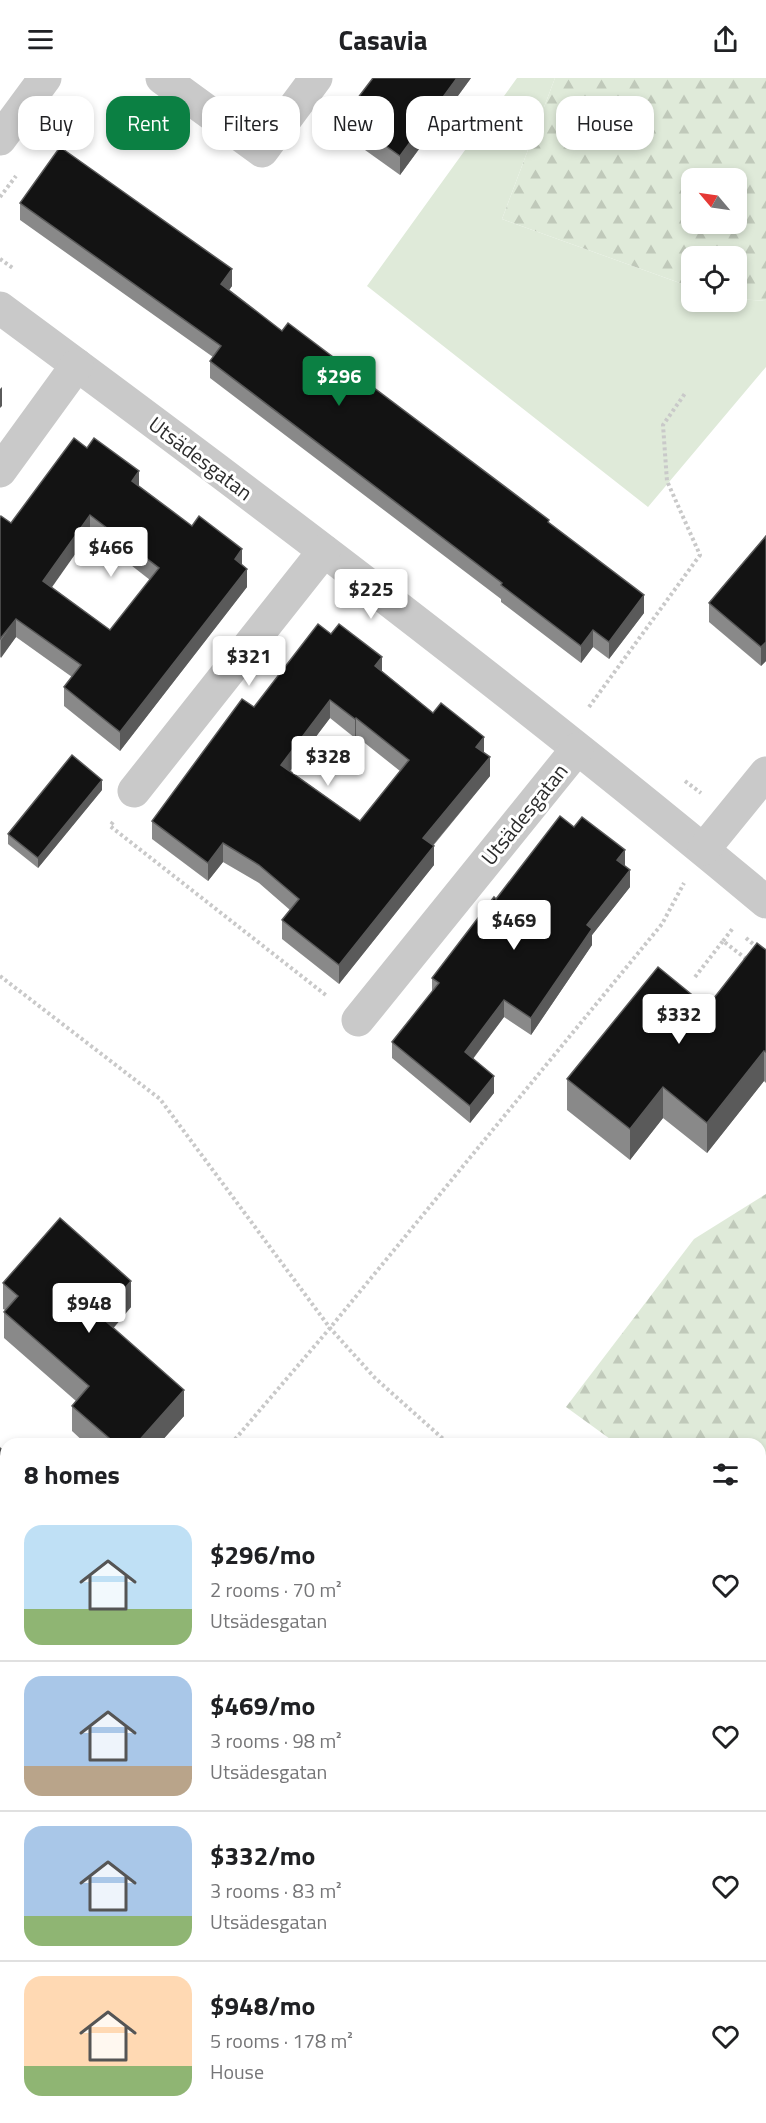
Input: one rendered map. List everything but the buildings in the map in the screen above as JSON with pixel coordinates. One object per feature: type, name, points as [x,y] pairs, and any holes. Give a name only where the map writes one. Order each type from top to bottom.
[{"type":"street","points":[[0,139],[45,78]]},
{"type":"street","points":[[162,78],[262,151],[316,78]]},
{"type":"street","name":"Utsädesgatan","points":[[0,308],[163,428],[324,551],[704,849],[766,902]]},
{"type":"street","points":[[0,471],[77,365]]},
{"type":"street","points":[[134,791],[324,551]]},
{"type":"street","name":"Utsädesgatan","points":[[358,1020],[577,749]]},
{"type":"street","points":[[704,849],[766,773]]},
{"type":"path","points":[[589,707],[700,555],[667,481],[663,425],[686,392]]},
{"type":"path","points":[[134,791],[110,826],[358,1020]]},
{"type":"path","points":[[236,1438],[330,1328],[662,924],[704,849]]},
{"type":"path","points":[[673,880],[690,894]]},
{"type":"path","points":[[724,921],[766,955]]},
{"type":"path","points":[[695,978],[733,928]]},
{"type":"path","points":[[723,941],[757,968]]},
{"type":"path","points":[[0,976],[160,1099],[330,1328],[375,1378],[442,1438]]},
{"type":"green space","points":[[517,78],[555,78],[544,107],[544,96],[504,96]]},
{"type":"green space","points":[[555,78],[766,78],[766,301],[747,300],[747,246],[681,246],[681,283],[502,219],[528,150],[544,150],[544,107]]},
{"type":"green space","points":[[465,150],[528,150],[502,219],[681,283],[681,312],[747,312],[747,300],[766,301],[766,367],[648,507],[367,286]]},
{"type":"green space","points":[[766,1194],[766,1438],[609,1438],[566,1407],[694,1239]]}]
